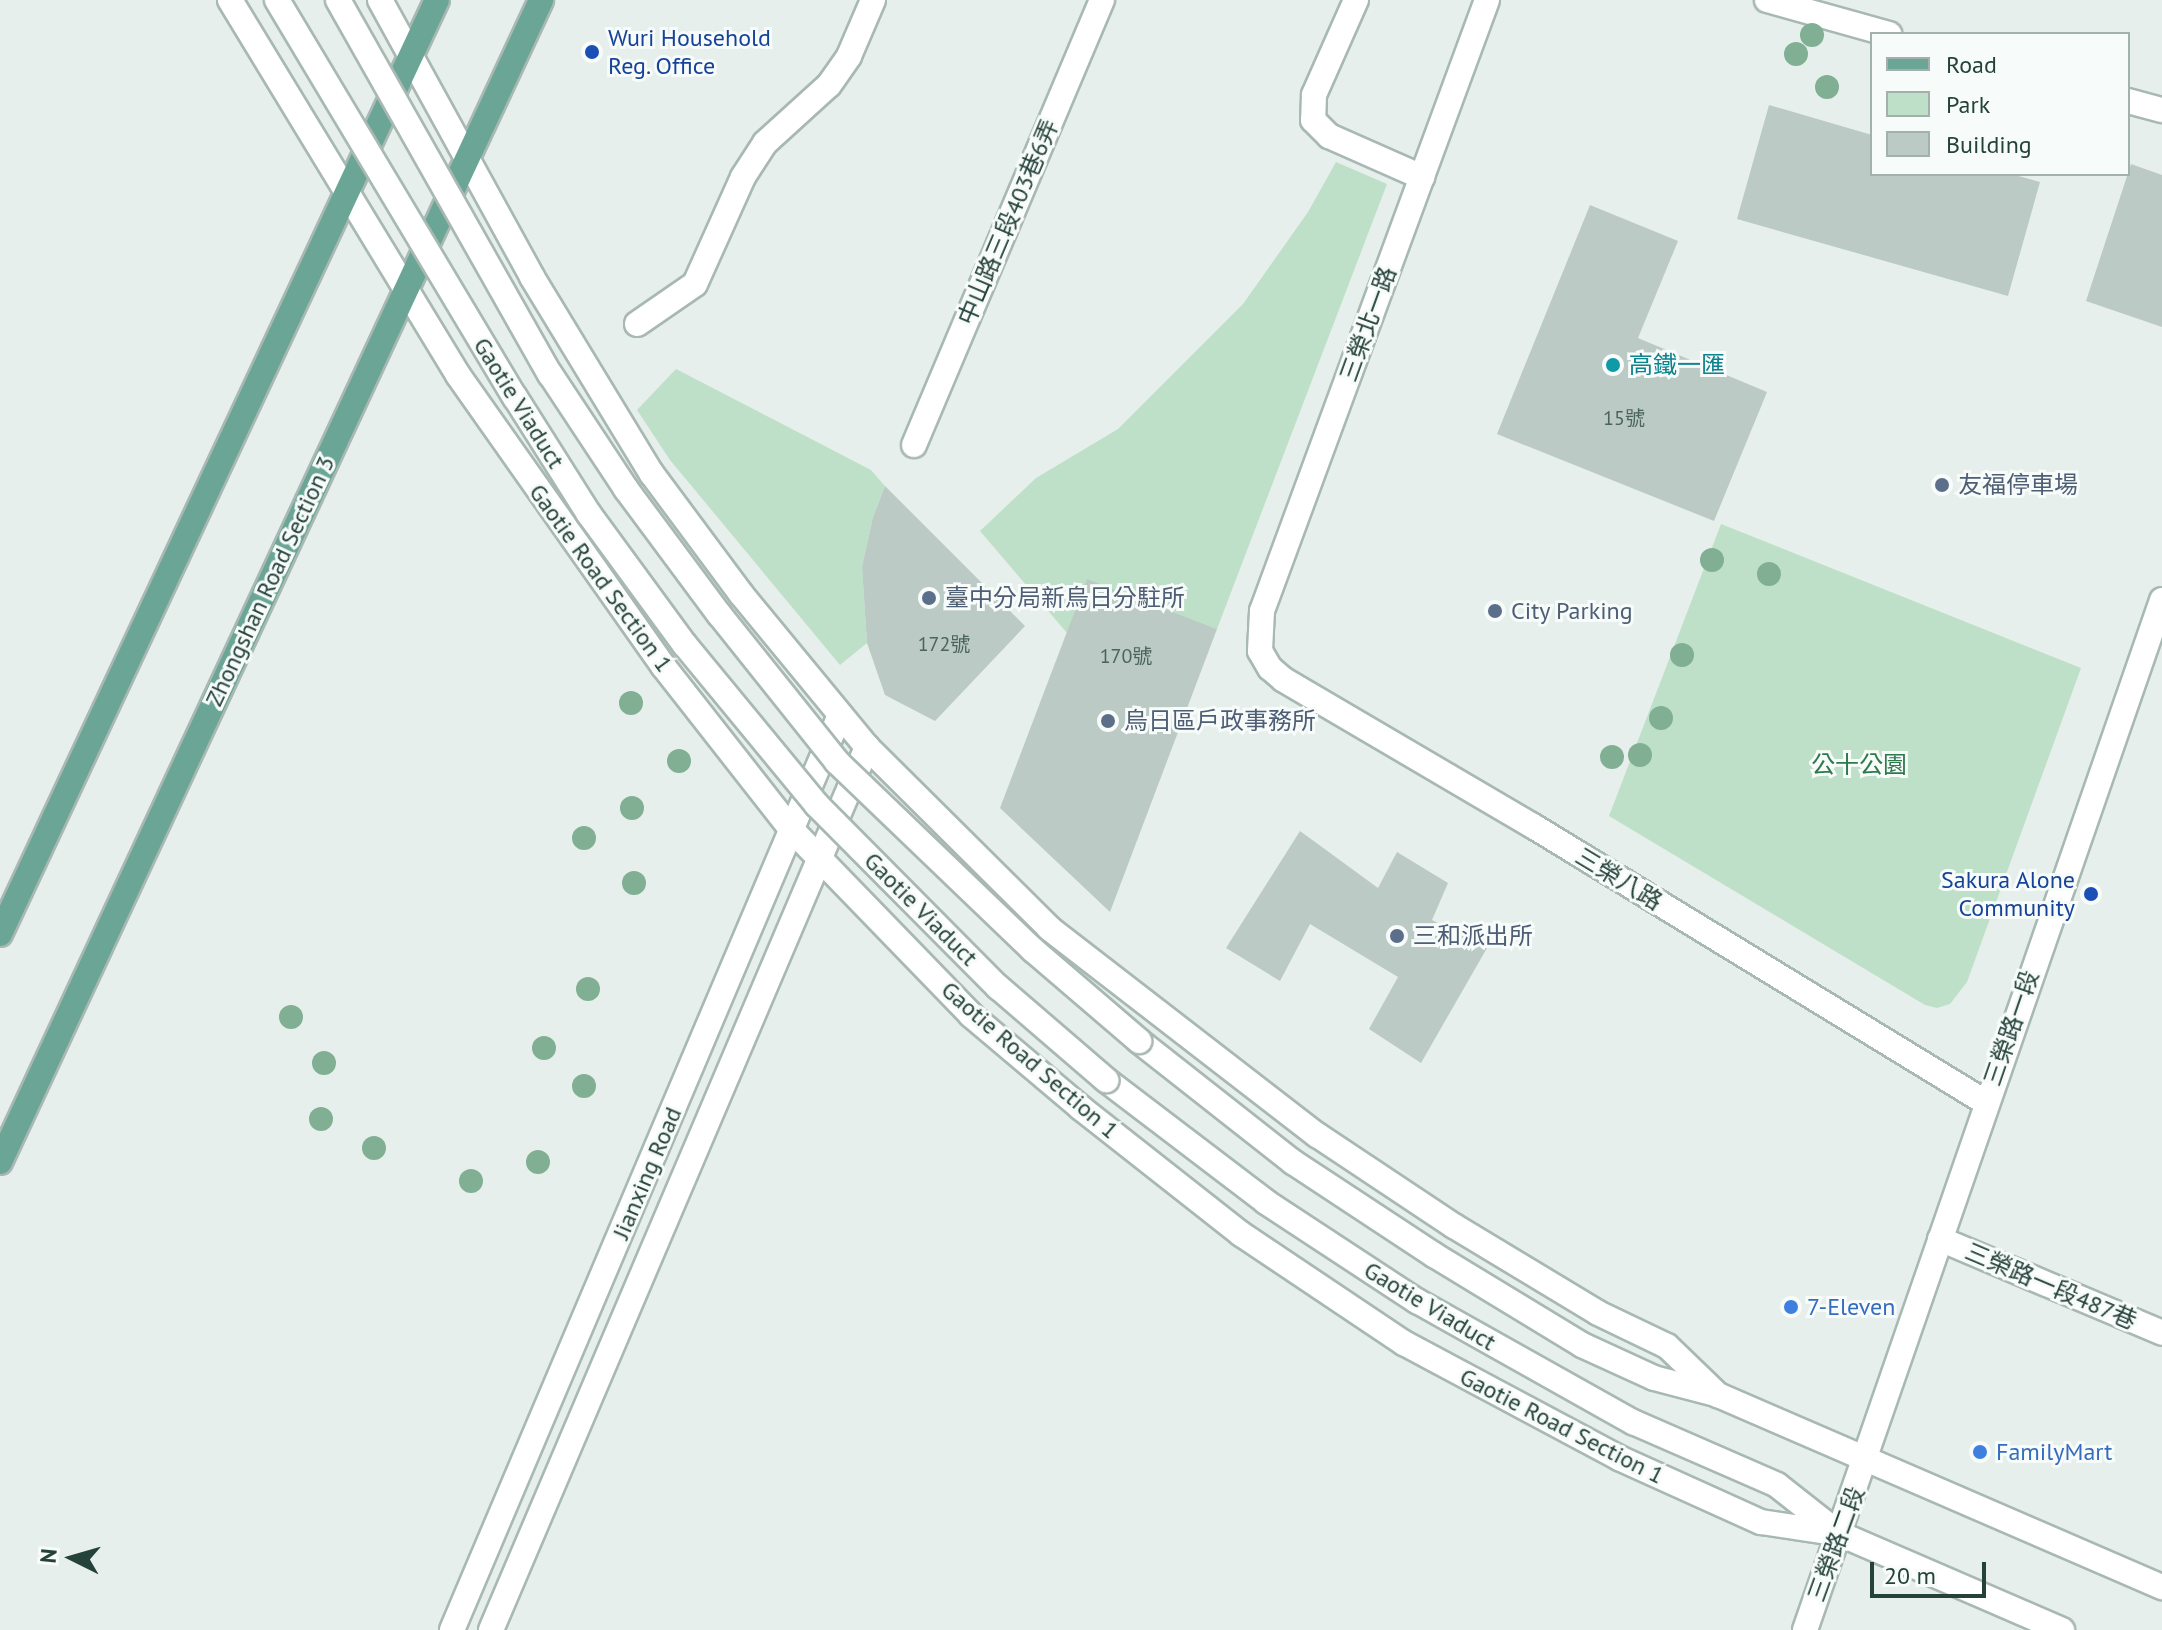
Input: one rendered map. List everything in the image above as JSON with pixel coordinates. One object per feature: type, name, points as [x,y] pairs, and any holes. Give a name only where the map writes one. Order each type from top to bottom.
[{"type":"main road","points":[[0,934],[437,0]]},
{"type":"main road","name":"Zhongshan Road Section 3","points":[[0,1162],[541,0]]},
{"type":"street","name":"Gaotie Road Section 1","points":[[230,0],[458,375],[571,540],[664,667],[791,829],[971,1015],[1081,1108],[1241,1234],[1404,1343],[1619,1458],[1761,1522],[1840,1534],[2062,1630]]},
{"type":"street","name":"Gaotie Viaduct","points":[[277,0],[589,514],[685,645],[817,805],[998,987],[1106,1080],[1266,1202],[1417,1301],[1633,1422],[1777,1485],[1840,1534]]},
{"type":"street","name":"Gaotie Viaduct","points":[[338,0],[550,374],[626,489],[719,614],[837,762],[1033,950],[1139,1041],[1293,1162],[1582,1345],[1654,1378],[1718,1395]]},
{"type":"street","points":[[380,0],[571,345],[652,474],[741,594],[867,747],[1049,928],[1317,1135],[1454,1226],[1598,1313],[1667,1346],[1718,1395],[2162,1587]]},
{"type":"street","points":[[637,324],[695,284],[743,177],[765,143],[829,85],[849,56],[873,0]]},
{"type":"street","name":"中山路三段403巷6弄","points":[[914,445],[1102,0]]},
{"type":"street","points":[[1356,0],[1314,95],[1313,120],[1329,136],[1422,177]]},
{"type":"street","name":"三榮北一路","points":[[1260,651],[1262,611],[1487,0]]},
{"type":"street","points":[[1767,0],[1882,32]]},
{"type":"street","points":[[2130,102],[2162,110]]},
{"type":"street","name":"三榮路一段","points":[[1866,1459],[1985,1102],[2162,600]]},
{"type":"street","name":"三榮八路","points":[[1260,651],[1270,668],[1284,680],[1533,826],[1985,1102]]},
{"type":"street","name":"Jianxing Road","points":[[452,1630],[840,715]]},
{"type":"street","name":"Jianxing Road","points":[[491,1630],[867,747]]},
{"type":"street","name":"三榮路一段487巷","points":[[1940,1239],[2162,1333]]},
{"type":"street","name":"三榮路二段","points":[[1805,1630],[1866,1459]]},
{"type":"green space","points":[[1336,162],[1387,184],[1217,629],[1087,580],[1067,633],[980,531],[1036,478],[1118,429],[1243,304],[1308,212]]},
{"type":"green space","points":[[676,369],[871,470],[885,486],[873,517],[862,567],[867,643],[840,665],[670,460],[637,410]]},
{"type":"green space","name":"公十公園","points":[[1721,524],[2081,668],[1967,982],[1950,1004],[1937,1008],[1925,1005],[1609,816]]},
{"type":"building","points":[[1769,105],[1870,134],[1870,176],[2018,176],[2040,182],[2008,296],[1737,219]]},
{"type":"building","points":[[2131,164],[2162,175],[2162,327],[2086,301],[2127,176],[2130,176]]},
{"type":"building","name":"高鐵一匯","points":[[1590,205],[1678,241],[1638,338],[1767,392],[1714,521],[1497,434]]},
{"type":"building","name":"臺中分局新烏日分駐所","points":[[885,486],[1025,626],[935,721],[885,695],[867,643],[862,567],[873,517]]},
{"type":"building","name":"烏日區戶政事務所","points":[[1087,579],[1217,629],[1110,912],[1000,808]]},
{"type":"building","name":"三和派出所","points":[[1300,831],[1378,888],[1397,852],[1448,883],[1432,920],[1487,948],[1421,1063],[1369,1029],[1398,977],[1310,924],[1280,981],[1226,948]]},
{"type":"place","name":"Wuri Household Reg. Office","points":[[592,52]]},
{"type":"place","name":"高鐵一匯","points":[[1613,365]]},
{"type":"place","name":"友福停車場","points":[[1942,485]]},
{"type":"place","name":"臺中分局新烏日分駐所","points":[[929,598]]},
{"type":"place","name":"City Parking","points":[[1495,611]]},
{"type":"place","name":"烏日區戶政事務所","points":[[1108,721]]},
{"type":"place","name":"Sakura Alone Community","points":[[2091,894]]},
{"type":"place","name":"三和派出所","points":[[1397,936]]},
{"type":"place","name":"7-Eleven","points":[[1791,1307]]},
{"type":"place","name":"FamilyMart","points":[[1980,1452]]}]
